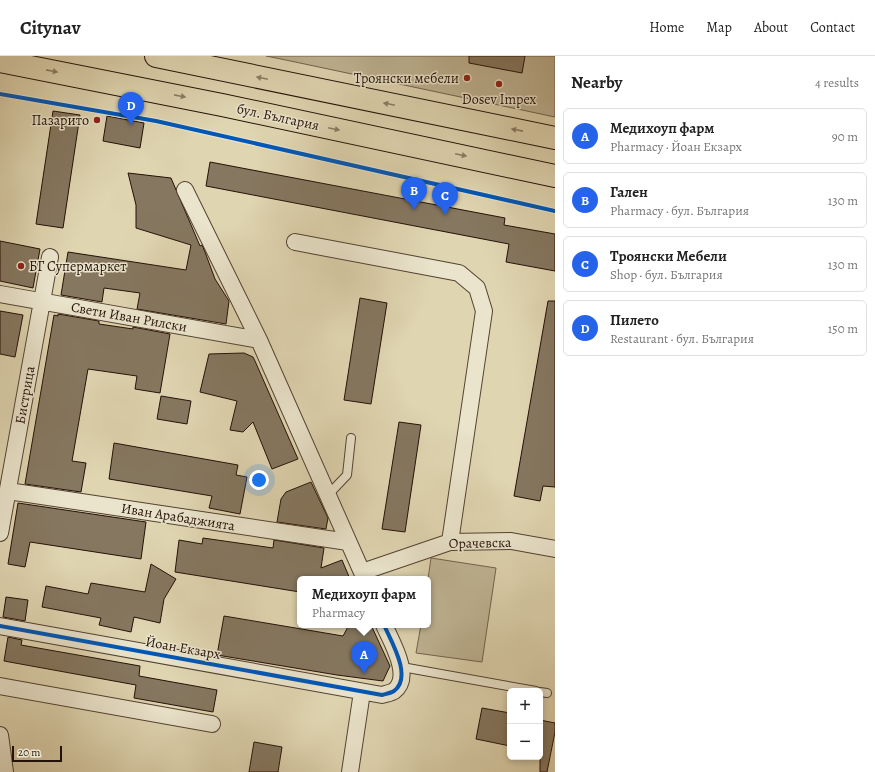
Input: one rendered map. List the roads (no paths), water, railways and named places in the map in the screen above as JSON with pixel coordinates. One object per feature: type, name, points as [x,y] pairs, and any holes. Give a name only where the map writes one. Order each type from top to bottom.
[{"type":"main road","points":[[156,56],[555,138]]},
{"type":"main road","name":"бул. България","points":[[0,61],[237,108],[555,176]]},
{"type":"street","points":[[185,190],[258,340],[363,575]]},
{"type":"street","points":[[295,242],[459,273],[478,288],[484,311],[450,542]]},
{"type":"street","name":"Бистрица","points":[[0,533],[50,257]]},
{"type":"street","name":"Свети Иван Рилски","points":[[0,294],[258,340]]},
{"type":"street","name":"Иван Арабаджията","points":[[8,491],[348,542]]},
{"type":"street","name":"Орачевска","points":[[363,575],[450,542],[510,541],[555,549]]},
{"type":"street","name":"Йоан Екзарх","points":[[0,626],[382,695],[394,691],[401,680],[402,667]]},
{"type":"street","points":[[385,628],[402,667]]},
{"type":"street","points":[[0,686],[212,724]]},
{"type":"street","points":[[350,772],[362,692]]},
{"type":"street","points":[[0,736],[5,772]]},
{"type":"lane","points":[[327,496],[347,475],[351,438]]},
{"type":"lane","points":[[402,667],[519,688]]},
{"type":"place","name":"Троянски мебели","points":[[467,78]]},
{"type":"place","name":"Dosev Impex","points":[[499,84]]},
{"type":"place","name":"Пазарито","points":[[97,120]]},
{"type":"place","name":"Пилето","points":[[131,125]]},
{"type":"place","name":"Гален","points":[[414,210]]},
{"type":"place","name":"Троянски Мебели","points":[[445,215]]},
{"type":"place","name":"БГ Супермаркет","points":[[21,266]]},
{"type":"place","name":"Медихоуп фарм","points":[[364,674]]}]
